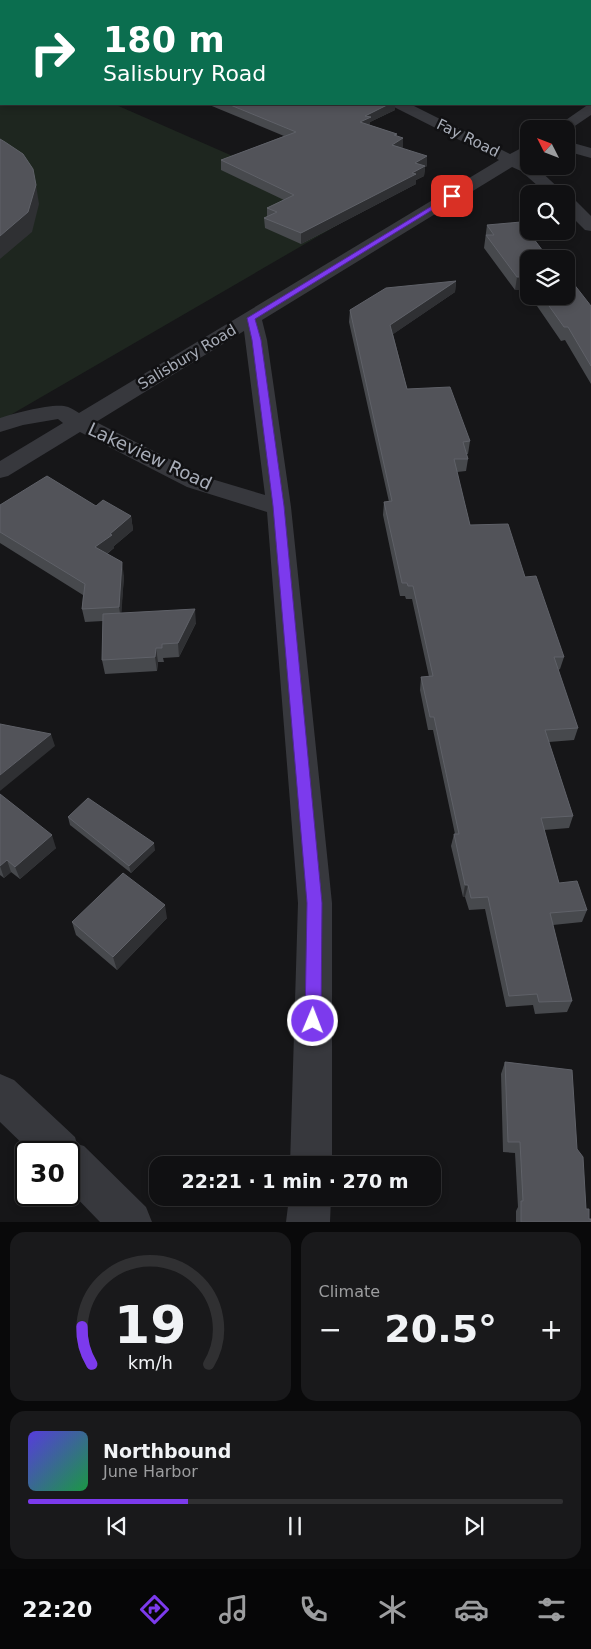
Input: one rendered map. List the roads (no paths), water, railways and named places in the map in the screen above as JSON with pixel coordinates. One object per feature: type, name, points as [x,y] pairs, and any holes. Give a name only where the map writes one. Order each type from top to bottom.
[{"type":"street","name":"Fay Road","points":[[401,105],[512,160],[526,168],[546,185]]},
{"type":"street","points":[[573,120],[591,108]]},
{"type":"street","points":[[575,149],[591,153]]},
{"type":"street","name":"Salisbury Road","points":[[0,471],[520,155]]},
{"type":"street","points":[[575,210],[591,226]]},
{"type":"street","points":[[251,318],[256,340],[278,506],[314,903],[311,1156]]},
{"type":"street","name":"Lakeview Road","points":[[0,425],[18,419],[62,412],[79,423],[196,482],[278,506]]},
{"type":"street","points":[[0,1094],[49,1141]]},
{"type":"street","points":[[80,1172],[131,1222]]},
{"type":"street","points":[[308,1222],[309,1206]]}]
